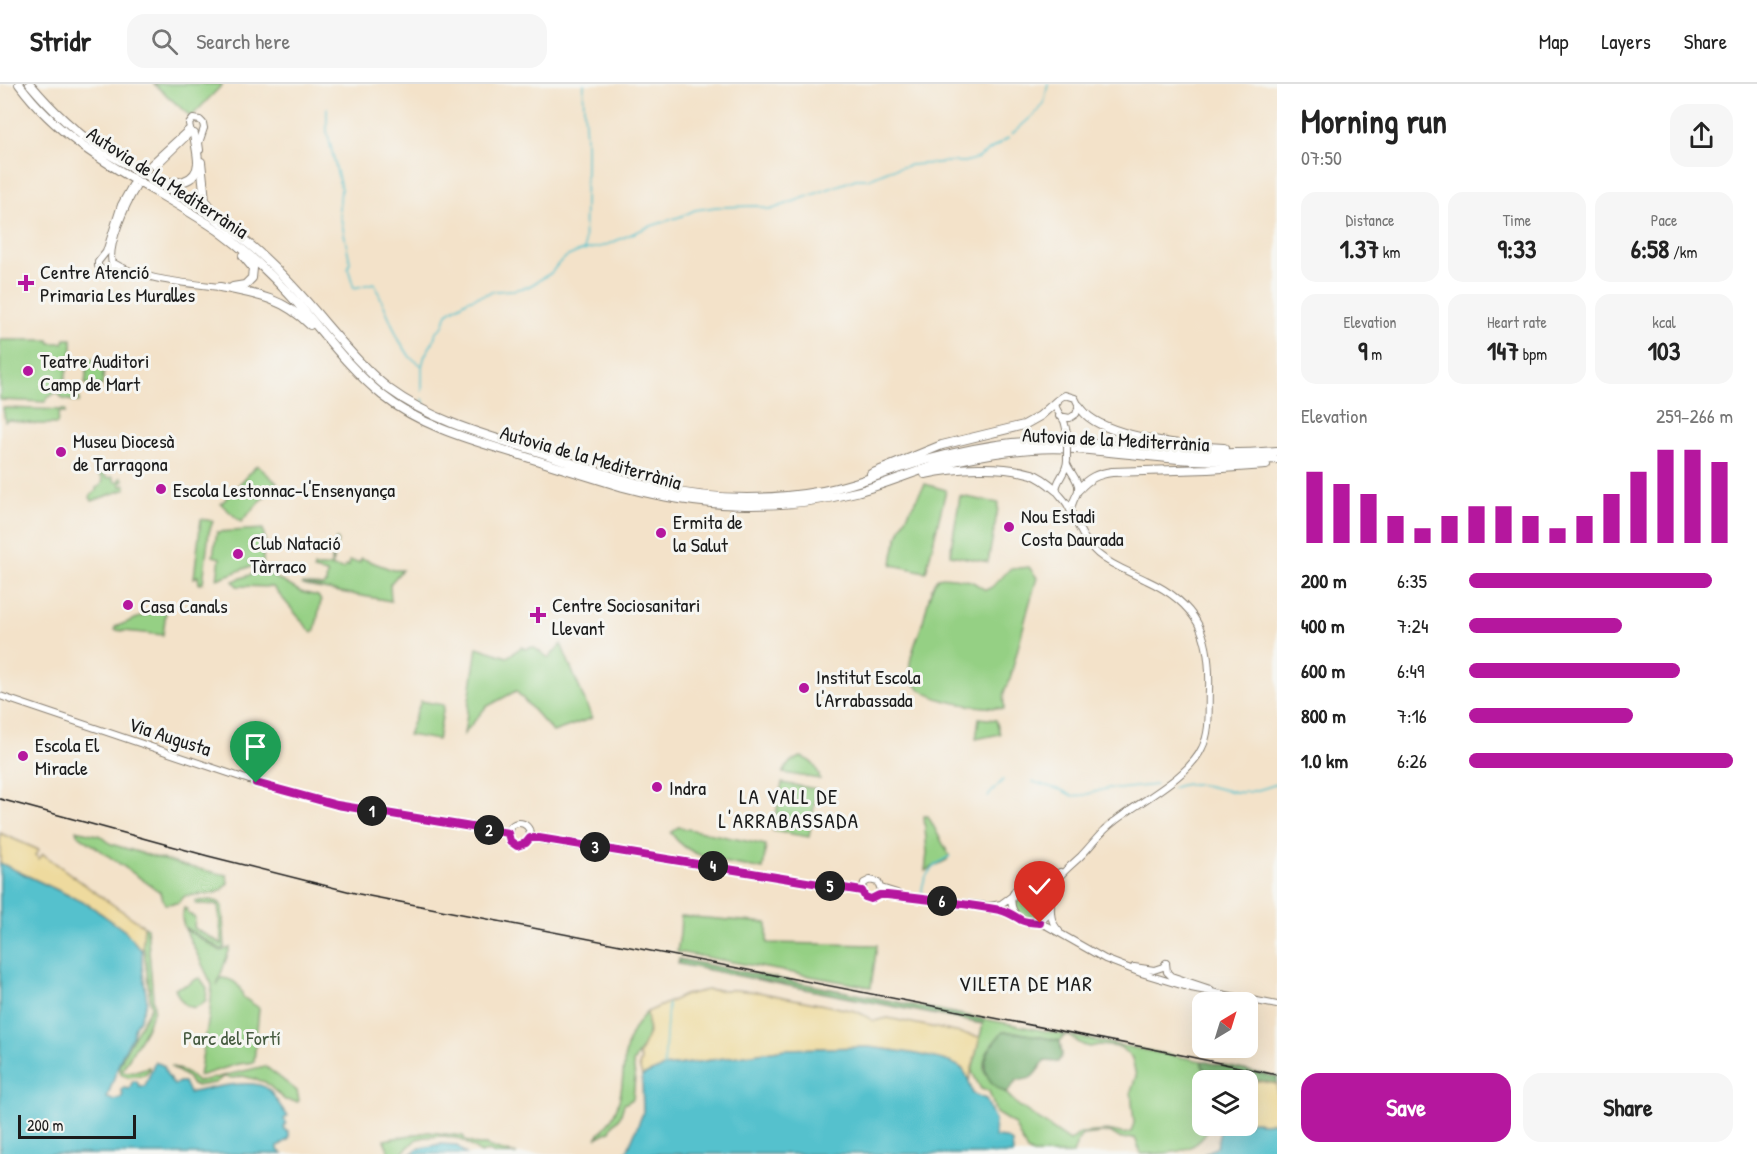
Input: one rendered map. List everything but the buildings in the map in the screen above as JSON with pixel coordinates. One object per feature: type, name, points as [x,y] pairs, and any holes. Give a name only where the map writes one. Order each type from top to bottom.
[{"type":"highway","name":"Autovia de la Mediterrània","points":[[19,84],[52,122],[95,156],[201,220],[241,248],[298,304],[345,359],[383,395],[425,422],[444,430],[623,487],[697,503],[731,505],[792,503],[837,496],[966,459],[1034,449],[1097,451],[1209,461],[1277,456]]},
{"type":"highway","name":"Autovia de la Mediterrània","points":[[30,84],[58,114],[100,148],[180,195],[240,236],[282,275],[368,370],[388,388],[423,411],[442,420],[508,442],[653,487],[733,498],[824,490],[857,483],[930,459],[1035,441],[1277,456]]},
{"type":"highway","points":[[100,148],[165,181],[173,184],[182,183],[190,178],[197,167],[191,132]]},
{"type":"highway","points":[[201,161],[205,200],[215,213],[233,227],[240,236]]},
{"type":"highway","points":[[201,220],[239,252],[253,268],[252,278],[245,285],[220,287]]},
{"type":"highway","points":[[220,287],[259,294],[284,305],[304,319],[345,359]]},
{"type":"highway","points":[[761,497],[824,487],[856,479],[942,445],[1024,425],[1040,416],[1057,401]]},
{"type":"highway","points":[[1079,406],[1089,417],[1104,426],[1148,438],[1277,456]]},
{"type":"highway","points":[[1077,493],[1087,480],[1098,474],[1208,469],[1277,456]]},
{"type":"highway","points":[[890,481],[899,481],[942,470],[988,469],[1032,474],[1056,490]]},
{"type":"main road","points":[[191,132],[190,122],[195,119],[202,121],[204,128],[199,143],[201,161]]},
{"type":"main road","points":[[153,165],[191,132],[201,132],[204,128]]},
{"type":"main road","points":[[109,269],[109,259],[134,186]]},
{"type":"main road","points":[[121,268],[109,259],[99,259],[98,266],[102,270],[121,268],[160,278],[220,287]]},
{"type":"main road","points":[[1067,432],[1079,406],[1075,398],[1069,395],[1057,401],[1056,409],[1064,421],[1067,432],[1067,462],[1062,477],[1057,482],[1056,490],[1080,533],[1097,554],[1172,594],[1188,609],[1203,634],[1208,650],[1210,671],[1208,724],[1204,746],[1192,764],[1096,837],[1056,880],[1050,896],[1051,919],[1057,929],[1074,942]]},
{"type":"main road","points":[[1059,416],[1066,419],[1073,417]]},
{"type":"main road","points":[[1067,462],[1079,485],[1071,507],[1072,517]]},
{"type":"main road","points":[[1062,477],[1074,478]]},
{"type":"main road","points":[[1063,499],[1070,499],[1077,493]]},
{"type":"main road","name":"Via Augusta","points":[[0,696],[256,783],[327,802],[508,833]]},
{"type":"main road","points":[[522,823],[529,828],[530,838],[526,843],[517,846],[510,841],[508,833],[513,824],[522,823]]},
{"type":"main road","points":[[530,838],[862,891]]},
{"type":"main road","points":[[880,891],[924,899],[996,906],[1005,902],[1021,885],[1049,880],[1075,861]]},
{"type":"main road","points":[[869,880],[876,881],[880,891],[875,899],[868,899],[863,895],[863,884],[869,880]]},
{"type":"main road","points":[[1037,883],[1047,890],[1050,896]]},
{"type":"main road","points":[[1012,896],[1011,903],[1015,914]]},
{"type":"main road","points":[[975,905],[1015,914],[1028,922],[1042,920],[1050,909]]},
{"type":"main road","points":[[1035,922],[1047,926],[1105,959],[1144,974],[1213,992]]},
{"type":"main road","points":[[1057,929],[1097,952],[1132,967],[1154,970],[1161,969],[1166,963],[1167,972],[1171,976],[1210,990]]},
{"type":"main road","points":[[1144,974],[1219,992]]},
{"type":"main road","points":[[1258,1001],[1277,1005]]},
{"type":"green space","points":[[154,84],[222,84],[222,85],[191,117]]},
{"type":"green space","points":[[65,339],[72,339],[72,349],[63,386],[72,387],[73,395],[79,396],[79,402],[63,399],[57,392],[45,402],[0,400],[0,340],[49,340],[50,343],[63,343]]},
{"type":"green space","points":[[88,359],[105,362],[102,386],[85,384]]},
{"type":"green space","points":[[3,408],[65,410],[65,413],[59,412],[57,424],[34,424],[5,421]]},
{"type":"green space","points":[[257,465],[277,483],[241,522],[221,504]]},
{"type":"green space","points":[[103,473],[107,478],[113,477],[115,482],[122,478],[124,481],[120,483],[121,486],[125,485],[126,489],[92,501],[91,495],[102,483],[102,478],[98,474]]},
{"type":"green space","points":[[925,484],[946,490],[926,572],[892,565],[899,533]]},
{"type":"green space","points":[[960,496],[999,503],[988,562],[950,555]]},
{"type":"green space","points":[[201,519],[213,521],[209,532],[203,583],[199,584],[198,576],[194,578]]},
{"type":"green space","name":"Club Natació Tàrraco","points":[[263,529],[266,548],[263,551],[263,566],[249,567],[217,579],[220,558],[213,556],[217,532]]},
{"type":"green space","points":[[336,539],[338,540],[332,567],[344,569],[345,566],[349,566],[349,561],[360,562],[361,558],[393,570],[402,570],[390,584],[391,601],[301,584],[323,586],[326,584],[327,573],[314,570],[314,567],[331,565],[333,555],[318,551],[319,548],[334,547]]},
{"type":"green space","points":[[1029,567],[1037,578],[1009,683],[1004,693],[1004,709],[950,702],[923,692],[914,684],[910,674],[910,662],[935,581],[938,578],[967,580],[986,590],[1010,569]]},
{"type":"green space","points":[[255,573],[269,574],[301,592],[318,596],[321,601],[315,630],[312,633],[273,587],[237,586],[233,581]]},
{"type":"green space","points":[[155,611],[166,611],[163,635],[115,630],[115,627]]},
{"type":"green space","points":[[561,644],[592,718],[553,732],[516,691],[486,707],[464,734],[477,647],[507,657],[522,647],[524,649],[533,647],[549,658]]},
{"type":"green space","points":[[421,701],[444,705],[438,740],[408,735]]},
{"type":"green space","points":[[979,718],[996,720],[1000,734],[976,739]]},
{"type":"green space","points":[[801,757],[814,765],[820,779],[783,773],[790,762]]},
{"type":"green space","points":[[782,783],[817,789],[809,837],[773,831]]},
{"type":"green space","points":[[924,816],[928,816],[949,855],[947,860],[925,871],[927,853]]},
{"type":"green space","points":[[678,827],[766,845],[763,869],[725,863],[700,856],[679,843],[671,833]]},
{"type":"green space","points":[[76,830],[101,836],[111,844],[185,866],[227,875],[228,883],[216,893],[185,896],[177,903],[165,904],[160,892],[77,834]]},
{"type":"green space","points":[[1031,886],[1043,891],[1048,903],[1043,915],[1031,920],[1019,915],[1014,903],[1019,891]]},
{"type":"green space","points":[[211,900],[222,906],[225,947],[222,950],[184,927],[182,918],[184,908],[187,909],[187,912],[195,918],[194,928],[222,944],[218,905],[196,904],[195,901]]},
{"type":"green space","points":[[681,916],[767,923],[767,943],[877,945],[871,987],[677,952]]},
{"type":"green space","points":[[144,926],[147,928],[154,1009],[146,1029],[122,1070],[135,1071],[149,1067],[149,1070],[144,1075],[128,1077],[121,1074],[119,1066],[151,1007],[142,947]]},
{"type":"green space","name":"Parc del Fortí","points":[[185,929],[221,951],[230,948],[217,985],[221,978],[233,981],[243,997],[259,1008],[254,1062],[238,1064],[199,1076],[212,985]]},
{"type":"green space","points":[[679,959],[984,1019],[983,1024],[678,964]]},
{"type":"green space","points":[[200,978],[207,988],[206,1000],[196,1007],[187,1006],[175,988]]},
{"type":"green space","points":[[647,1012],[648,1035],[633,1063],[635,1077],[633,1099],[624,1104],[620,1117],[610,1131],[596,1138],[613,1116],[621,1089],[630,1038],[636,1025]]},
{"type":"green space","points":[[984,1019],[1202,1061],[1204,1070],[1192,1070],[1192,1136],[1204,1136],[1199,1142],[1182,1150],[1161,1154],[1141,1154],[1135,1138],[1121,1139],[1110,1132],[1082,1135],[1073,1154],[1033,1154],[1027,1151],[1014,1124],[996,1113],[989,1091],[981,1089],[972,1072]],"holes":[[[1003,1032],[1016,1032],[1060,1041],[1067,1035],[1090,1047],[1099,1045],[1120,1047],[1132,1058],[1136,1076],[1131,1091],[1134,1123],[1131,1132],[1124,1134],[1112,1131],[1080,1133],[1070,1141],[1016,1103],[986,1075],[985,1057]]]},
{"type":"green space","points":[[1003,1032],[1060,1041],[1062,1055],[1058,1062],[1045,1061],[1028,1079],[1017,1080],[1007,1093],[990,1080],[985,1065],[990,1048]]},
{"type":"green space","points":[[1202,1061],[1244,1070],[1205,1070]]},
{"type":"green space","points":[[170,1066],[186,1072],[197,1082],[265,1066],[297,1091],[299,1100],[298,1102],[285,1100],[265,1082],[243,1076],[223,1077],[215,1083],[195,1086],[187,1077]]},
{"type":"green space","points":[[1258,1073],[1277,1077],[1277,1084],[1258,1081]]},
{"type":"green space","points":[[428,1132],[463,1136],[466,1141],[477,1145],[486,1145],[517,1154],[496,1154],[488,1151],[481,1153],[460,1139],[444,1136],[417,1139],[401,1154],[390,1154],[384,1140]]},
{"type":"sand","points":[[0,833],[39,850],[35,855],[39,859],[43,854],[144,926],[142,951],[125,931],[89,905],[0,863]]},
{"type":"sand","points":[[707,990],[758,992],[855,1011],[874,1021],[888,1018],[980,1037],[969,1080],[962,1068],[946,1061],[868,1047],[786,1049],[664,1067],[642,1076],[639,1055],[649,1033],[647,1012],[685,995]]},
{"type":"sand","points":[[1258,1081],[1277,1084],[1277,1122],[1258,1122]]},
{"type":"water","points":[[0,863],[89,905],[125,931],[142,951],[147,1001],[122,1055],[107,1098],[113,1100],[121,1098],[123,1094],[121,1090],[129,1089],[133,1081],[137,1081],[139,1086],[145,1086],[155,1061],[164,1066],[174,1085],[184,1082],[189,1093],[230,1085],[261,1086],[270,1091],[288,1116],[284,1119],[286,1123],[284,1128],[289,1133],[289,1139],[278,1146],[278,1150],[283,1154],[0,1154]]},
{"type":"water","points":[[868,1047],[930,1057],[961,1068],[967,1076],[973,1094],[986,1099],[995,1121],[995,1137],[1006,1138],[1012,1142],[1013,1154],[622,1154],[627,1151],[643,1113],[642,1076],[664,1067],[786,1049]]},
{"type":"water","points":[[1258,1122],[1277,1122],[1277,1154],[1204,1154],[1217,1147],[1219,1136],[1258,1136]]},
{"type":"water","points":[[440,1144],[456,1145],[466,1154],[411,1154],[417,1149]]},
{"type":"waterway","points":[[584,84],[585,251]]},
{"type":"waterway","points":[[1012,134],[1044,103],[1048,84]]},
{"type":"waterway","points":[[327,108],[327,131],[341,189],[339,209],[350,262],[348,268],[354,288],[374,283],[375,285]]},
{"type":"waterway","points":[[422,391],[422,366],[425,355],[436,332],[443,326],[447,313],[468,300],[495,291],[528,287],[551,273],[566,257],[580,251],[604,246],[695,210],[758,206],[770,210],[856,179],[868,179],[890,170],[911,165],[964,162],[976,159],[1008,138]]},
{"type":"waterway","points":[[376,287],[399,340],[410,357],[421,365]]},
{"type":"waterway","points":[[423,399],[425,407]]},
{"type":"waterway","points":[[988,796],[1003,780]]},
{"type":"waterway","points":[[1033,782],[1073,796],[1109,788],[1156,785]]},
{"type":"waterway","points":[[1172,788],[1196,784],[1228,791],[1246,792],[1277,784]]},
{"type":"waterway","points":[[922,893],[924,880],[930,870],[950,856]]},
{"type":"waterway","points":[[664,1067],[668,1004]]},
{"type":"tunnel","points":[[138,185],[155,167]]},
{"type":"railway","points":[[0,799],[208,856],[359,894],[1277,1075]]},
{"type":"place","name":"Centre Atenció Primaria Les Muralles","points":[[26,283]]},
{"type":"place","name":"Teatre Auditori Camp de Mart","points":[[28,371]]},
{"type":"place","name":"Museu Diocesà de Tarragona","points":[[61,452]]},
{"type":"place","name":"Escola Lestonnac-l'Ensenyança","points":[[161,489]]},
{"type":"place","name":"Nou Estadi Costa Daurada","points":[[1009,527]]},
{"type":"place","name":"Ermita de la Salut","points":[[661,533]]},
{"type":"place","name":"Club Natació Tàrraco","points":[[238,554]]},
{"type":"place","name":"Casa Canals","points":[[128,605]]},
{"type":"place","name":"Centre Sociosanitari Llevant","points":[[538,615]]},
{"type":"place","name":"Institut Escola l'Arrabassada","points":[[804,688]]},
{"type":"place","name":"Escola El Miracle","points":[[23,756]]},
{"type":"place","name":"Indra","points":[[657,787]]},
{"type":"district","name":"LA VALL DE L'ARRABASSADA","points":[[789,808]]},
{"type":"district","name":"VILETA DE MAR","points":[[1026,983]]},
{"type":"route","points":[[256,783],[337,805],[508,833],[510,841],[517,846],[528,842],[530,838],[539,838],[862,891],[866,898],[871,899],[879,895],[887,895],[975,905],[1006,911],[1022,920],[1040,923]]}]
